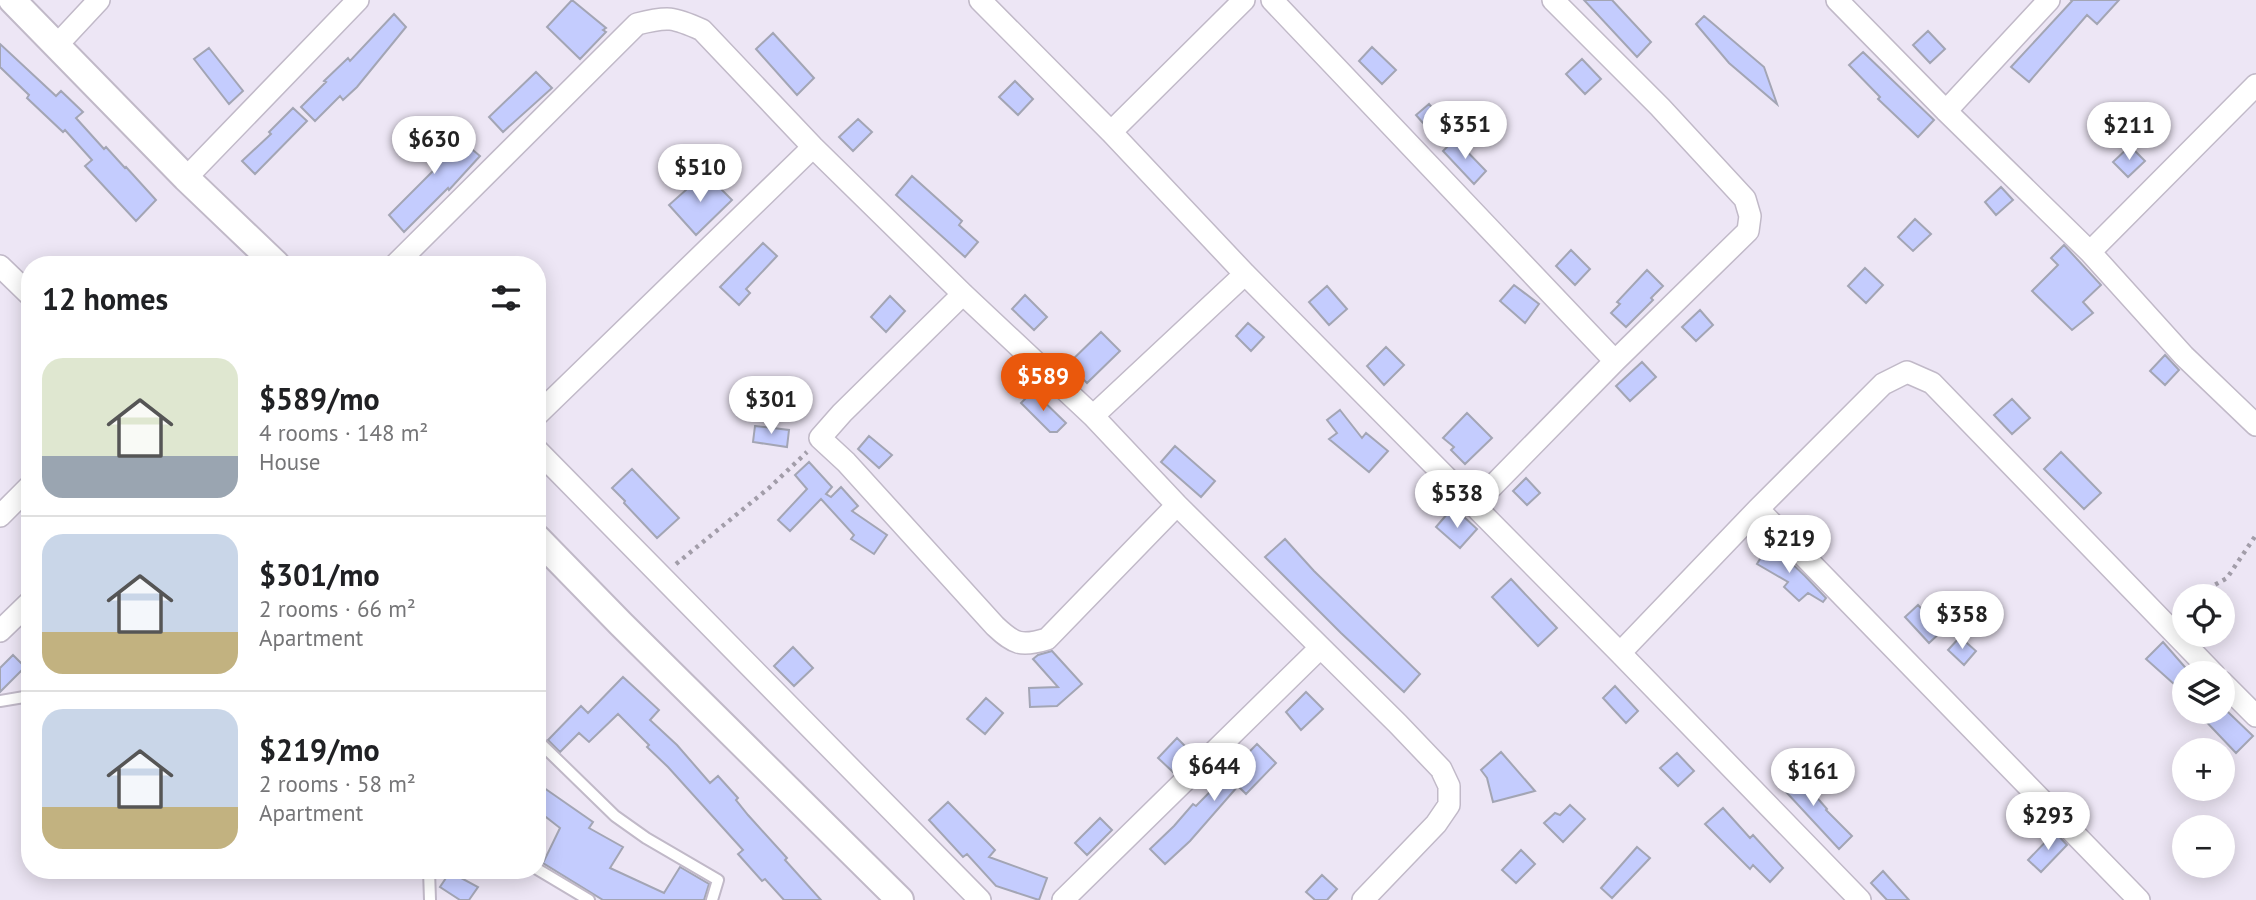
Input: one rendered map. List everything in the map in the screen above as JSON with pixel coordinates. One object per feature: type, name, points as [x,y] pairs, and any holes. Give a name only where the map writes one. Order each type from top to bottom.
[{"type":"street","points":[[12,0],[260,256]]},
{"type":"street","points":[[57,45],[99,0]]},
{"type":"street","points":[[186,178],[358,0]]},
{"type":"street","points":[[980,0],[1860,900]]},
{"type":"street","points":[[1111,132],[1244,0]]},
{"type":"street","points":[[1272,0],[1615,360]]},
{"type":"street","points":[[1473,506],[1615,360],[1748,231],[1750,216],[1745,199],[1660,107],[1553,0]]},
{"type":"street","points":[[1838,0],[1946,111],[2090,252],[2184,356],[2256,425]]},
{"type":"street","points":[[1946,111],[2049,0]]},
{"type":"street","points":[[404,256],[637,24],[661,18],[681,21],[702,30],[813,147],[1093,416],[1177,505],[1441,769],[1449,786],[1449,805],[1436,824],[1363,900]]},
{"type":"street","points":[[2090,252],[2256,85]]},
{"type":"street","points":[[546,406],[813,147]]},
{"type":"street","points":[[1,268],[21,287]]},
{"type":"street","points":[[1093,416],[1245,274]]},
{"type":"street","points":[[963,294],[842,412],[820,438],[846,462],[995,626],[1009,639],[1027,645],[1046,639],[1177,505]]},
{"type":"street","points":[[1620,653],[1758,509],[1884,384],[1907,372],[1932,383],[2201,661]]},
{"type":"street","points":[[546,459],[980,900]]},
{"type":"street","points":[[0,516],[21,495]]},
{"type":"street","points":[[1758,509],[2139,900]]},
{"type":"street","points":[[546,547],[900,900]]},
{"type":"street","points":[[0,631],[21,611]]},
{"type":"street","points":[[1063,900],[1320,648]]},
{"type":"street","points":[[2235,695],[2256,716]]},
{"type":"lane","points":[[0,701],[21,698]]},
{"type":"lane","points":[[546,749],[615,816],[646,838],[718,880],[712,900]]},
{"type":"lane","points":[[546,874],[589,900]]},
{"type":"lane","points":[[429,879],[430,900]]},
{"type":"path","points":[[660,577],[769,488],[820,438]]},
{"type":"path","points":[[2216,584],[2227,578],[2256,535]]},
{"type":"building","points":[[572,0],[606,28],[603,30],[606,32],[580,59],[547,27]]},
{"type":"building","points":[[1584,0],[1612,0],[1651,42],[1637,57]]},
{"type":"building","points":[[2071,0],[2119,0],[2097,24],[2087,15],[2029,82],[2011,67]]},
{"type":"building","points":[[394,14],[406,27],[357,87],[343,100],[340,96],[315,121],[301,107],[348,58],[350,61]]},
{"type":"building","points":[[1704,16],[1764,67],[1777,104],[1729,63],[1696,24]]},
{"type":"building","points":[[1928,31],[1945,49],[1930,63],[1913,45]]},
{"type":"building","points":[[773,33],[814,78],[797,95],[756,49]]},
{"type":"building","points":[[0,44],[56,96],[61,91],[83,112],[76,118],[156,200],[136,221],[85,166],[92,160],[65,130],[63,132],[27,98],[29,95],[0,67]]},
{"type":"building","points":[[1372,47],[1396,70],[1382,84],[1359,61]]},
{"type":"building","points":[[209,48],[243,91],[229,104],[194,59]]},
{"type":"building","points":[[1863,52],[1934,120],[1918,137],[1878,99],[1880,97],[1849,65]]},
{"type":"building","points":[[1582,59],[1601,79],[1585,94],[1566,74]]},
{"type":"building","points":[[536,72],[552,88],[503,132],[489,117]]},
{"type":"building","points":[[1015,81],[1033,99],[1018,115],[999,97]]},
{"type":"building","points":[[1429,104],[1449,128],[1437,139],[1416,115]]},
{"type":"building","points":[[293,108],[307,121],[255,174],[242,161],[271,134],[269,132]]},
{"type":"building","points":[[858,119],[872,132],[853,151],[839,137]]},
{"type":"building","points":[[429,126],[453,149],[461,140],[480,156],[449,190],[448,188],[404,232],[389,215],[436,168],[412,144]]},
{"type":"building","points":[[1455,139],[1486,171],[1474,184],[1443,151]]},
{"type":"building","points":[[2130,146],[2145,161],[2128,177],[2113,162]]},
{"type":"building","points":[[705,173],[732,200],[696,235],[669,205]]},
{"type":"building","points":[[912,176],[962,221],[959,225],[978,242],[965,257],[896,195]]},
{"type":"building","points":[[2001,187],[2013,200],[1996,215],[1985,202]]},
{"type":"building","points":[[1915,219],[1931,234],[1913,251],[1898,237]]},
{"type":"building","points":[[763,243],[777,256],[746,289],[750,293],[739,305],[720,287]]},
{"type":"building","points":[[2064,245],[2101,285],[2083,302],[2093,313],[2072,330],[2032,291],[2058,265],[2051,258]]},
{"type":"building","points":[[1571,250],[1590,269],[1575,285],[1556,266]]},
{"type":"building","points":[[1865,268],[1883,285],[1866,303],[1848,286]]},
{"type":"building","points":[[1647,270],[1663,286],[1626,327],[1611,313],[1620,304],[1617,302]]},
{"type":"building","points":[[1514,285],[1539,304],[1525,323],[1500,301]]},
{"type":"building","points":[[1327,286],[1347,309],[1329,325],[1309,302]]},
{"type":"building","points":[[1025,295],[1047,317],[1034,330],[1012,309]]},
{"type":"building","points":[[890,296],[905,311],[886,332],[871,317]]},
{"type":"building","points":[[1700,310],[1713,325],[1696,341],[1682,327]]},
{"type":"building","points":[[1248,323],[1264,337],[1251,351],[1236,336]]},
{"type":"building","points":[[1101,332],[1120,351],[1087,383],[1068,364]]},
{"type":"building","points":[[1386,347],[1404,365],[1384,385],[1367,366]]},
{"type":"building","points":[[2165,355],[2179,370],[2165,385],[2150,371]]},
{"type":"building","points":[[1642,362],[1656,377],[1630,401],[1616,386]]},
{"type":"building","points":[[1033,391],[1066,423],[1057,432],[1050,432],[1021,403]]},
{"type":"building","points":[[2012,399],[2030,418],[2012,434],[1994,415]]},
{"type":"building","points":[[1340,410],[1362,438],[1366,433],[1388,451],[1369,472],[1329,439],[1337,433],[1327,420]]},
{"type":"building","points":[[1467,413],[1492,438],[1465,464],[1451,450],[1454,447],[1443,438]]},
{"type":"building","points":[[755,426],[789,430],[787,447],[753,442]]},
{"type":"building","points":[[869,436],[892,455],[879,468],[858,449]]},
{"type":"building","points":[[1175,446],[1215,481],[1201,497],[1161,462]]},
{"type":"building","points":[[2061,452],[2101,493],[2084,509],[2044,469]]},
{"type":"building","points":[[809,462],[832,487],[826,494],[831,497],[841,487],[858,506],[852,511],[887,535],[874,554],[851,539],[854,535],[821,499],[790,531],[778,520],[807,489],[795,475]]},
{"type":"building","points":[[632,469],[679,518],[657,538],[612,488]]},
{"type":"building","points":[[1526,478],[1540,493],[1527,505],[1513,491]]},
{"type":"building","points":[[1448,513],[1459,522],[1463,516],[1477,529],[1460,548],[1436,527]]},
{"type":"building","points":[[1285,539],[1314,571],[1420,674],[1404,692],[1265,557]]},
{"type":"building","points":[[1768,546],[1785,557],[1805,576],[1826,598],[1823,602],[1808,593],[1799,601],[1784,587],[1788,582],[1757,564]]},
{"type":"building","points":[[1511,579],[1557,628],[1538,646],[1492,597]]},
{"type":"building","points":[[1918,605],[1942,631],[1929,643],[1905,617]]},
{"type":"building","points":[[1960,637],[1976,651],[1964,665],[1948,650]]},
{"type":"building","points":[[2163,642],[2180,661],[2172,661],[2172,682],[2146,659]]},
{"type":"building","points":[[793,647],[813,668],[794,686],[774,666]]},
{"type":"building","points":[[1052,651],[1082,684],[1057,706],[1030,707],[1029,688],[1058,687],[1033,659]]},
{"type":"building","points":[[13,655],[21,663],[21,671],[0,692],[0,668]]},
{"type":"building","points":[[623,677],[659,710],[650,720],[677,745],[710,783],[718,776],[738,798],[736,800],[748,815],[787,858],[785,860],[821,900],[784,900],[765,879],[762,881],[738,854],[743,850],[618,714],[589,742],[579,733],[560,752],[548,740],[581,706],[588,713]]},
{"type":"building","points":[[1615,686],[1638,711],[1626,723],[1603,698]]},
{"type":"building","points":[[1306,692],[1323,709],[1301,730],[1286,712]]},
{"type":"building","points":[[986,698],[1003,713],[985,734],[967,719]]},
{"type":"building","points":[[2235,719],[2253,736],[2236,753],[2235,738],[2222,738],[2208,724],[2235,724]]},
{"type":"building","points":[[1177,738],[1191,752],[1173,772],[1158,758]]},
{"type":"building","points":[[1257,744],[1276,763],[1246,794],[1238,786],[1190,841],[1165,864],[1150,849]]},
{"type":"building","points":[[1501,752],[1535,791],[1493,802],[1487,778],[1481,770]]},
{"type":"building","points":[[1677,753],[1694,771],[1678,786],[1660,768]]},
{"type":"building","points":[[1790,767],[1852,836],[1839,849],[1776,781]]},
{"type":"building","points":[[546,789],[593,822],[589,828],[623,847],[610,868],[664,893],[680,867],[709,884],[704,900],[603,900],[546,865],[546,857],[560,828],[546,817]]},
{"type":"building","points":[[948,802],[995,850],[989,857],[1047,878],[1039,900],[996,886],[967,854],[963,857],[929,820]]},
{"type":"building","points":[[1570,805],[1585,819],[1563,842],[1544,823],[1555,813],[1560,815]]},
{"type":"building","points":[[1723,808],[1750,838],[1753,835],[1783,868],[1770,882],[1753,865],[1750,869],[1705,824]]},
{"type":"building","points":[[1100,818],[1112,830],[1087,855],[1075,843]]},
{"type":"building","points":[[2055,832],[2067,845],[2041,872],[2028,860]]},
{"type":"building","points":[[1637,847],[1650,858],[1612,898],[1601,888]]},
{"type":"building","points":[[1521,850],[1535,864],[1516,883],[1502,870]]},
{"type":"building","points":[[1883,871],[1909,900],[1887,900],[1871,883]]},
{"type":"building","points":[[1322,875],[1337,889],[1327,900],[1315,900],[1306,892]]},
{"type":"building","points":[[445,879],[463,879],[478,887],[469,900],[460,900],[440,887]]}]
